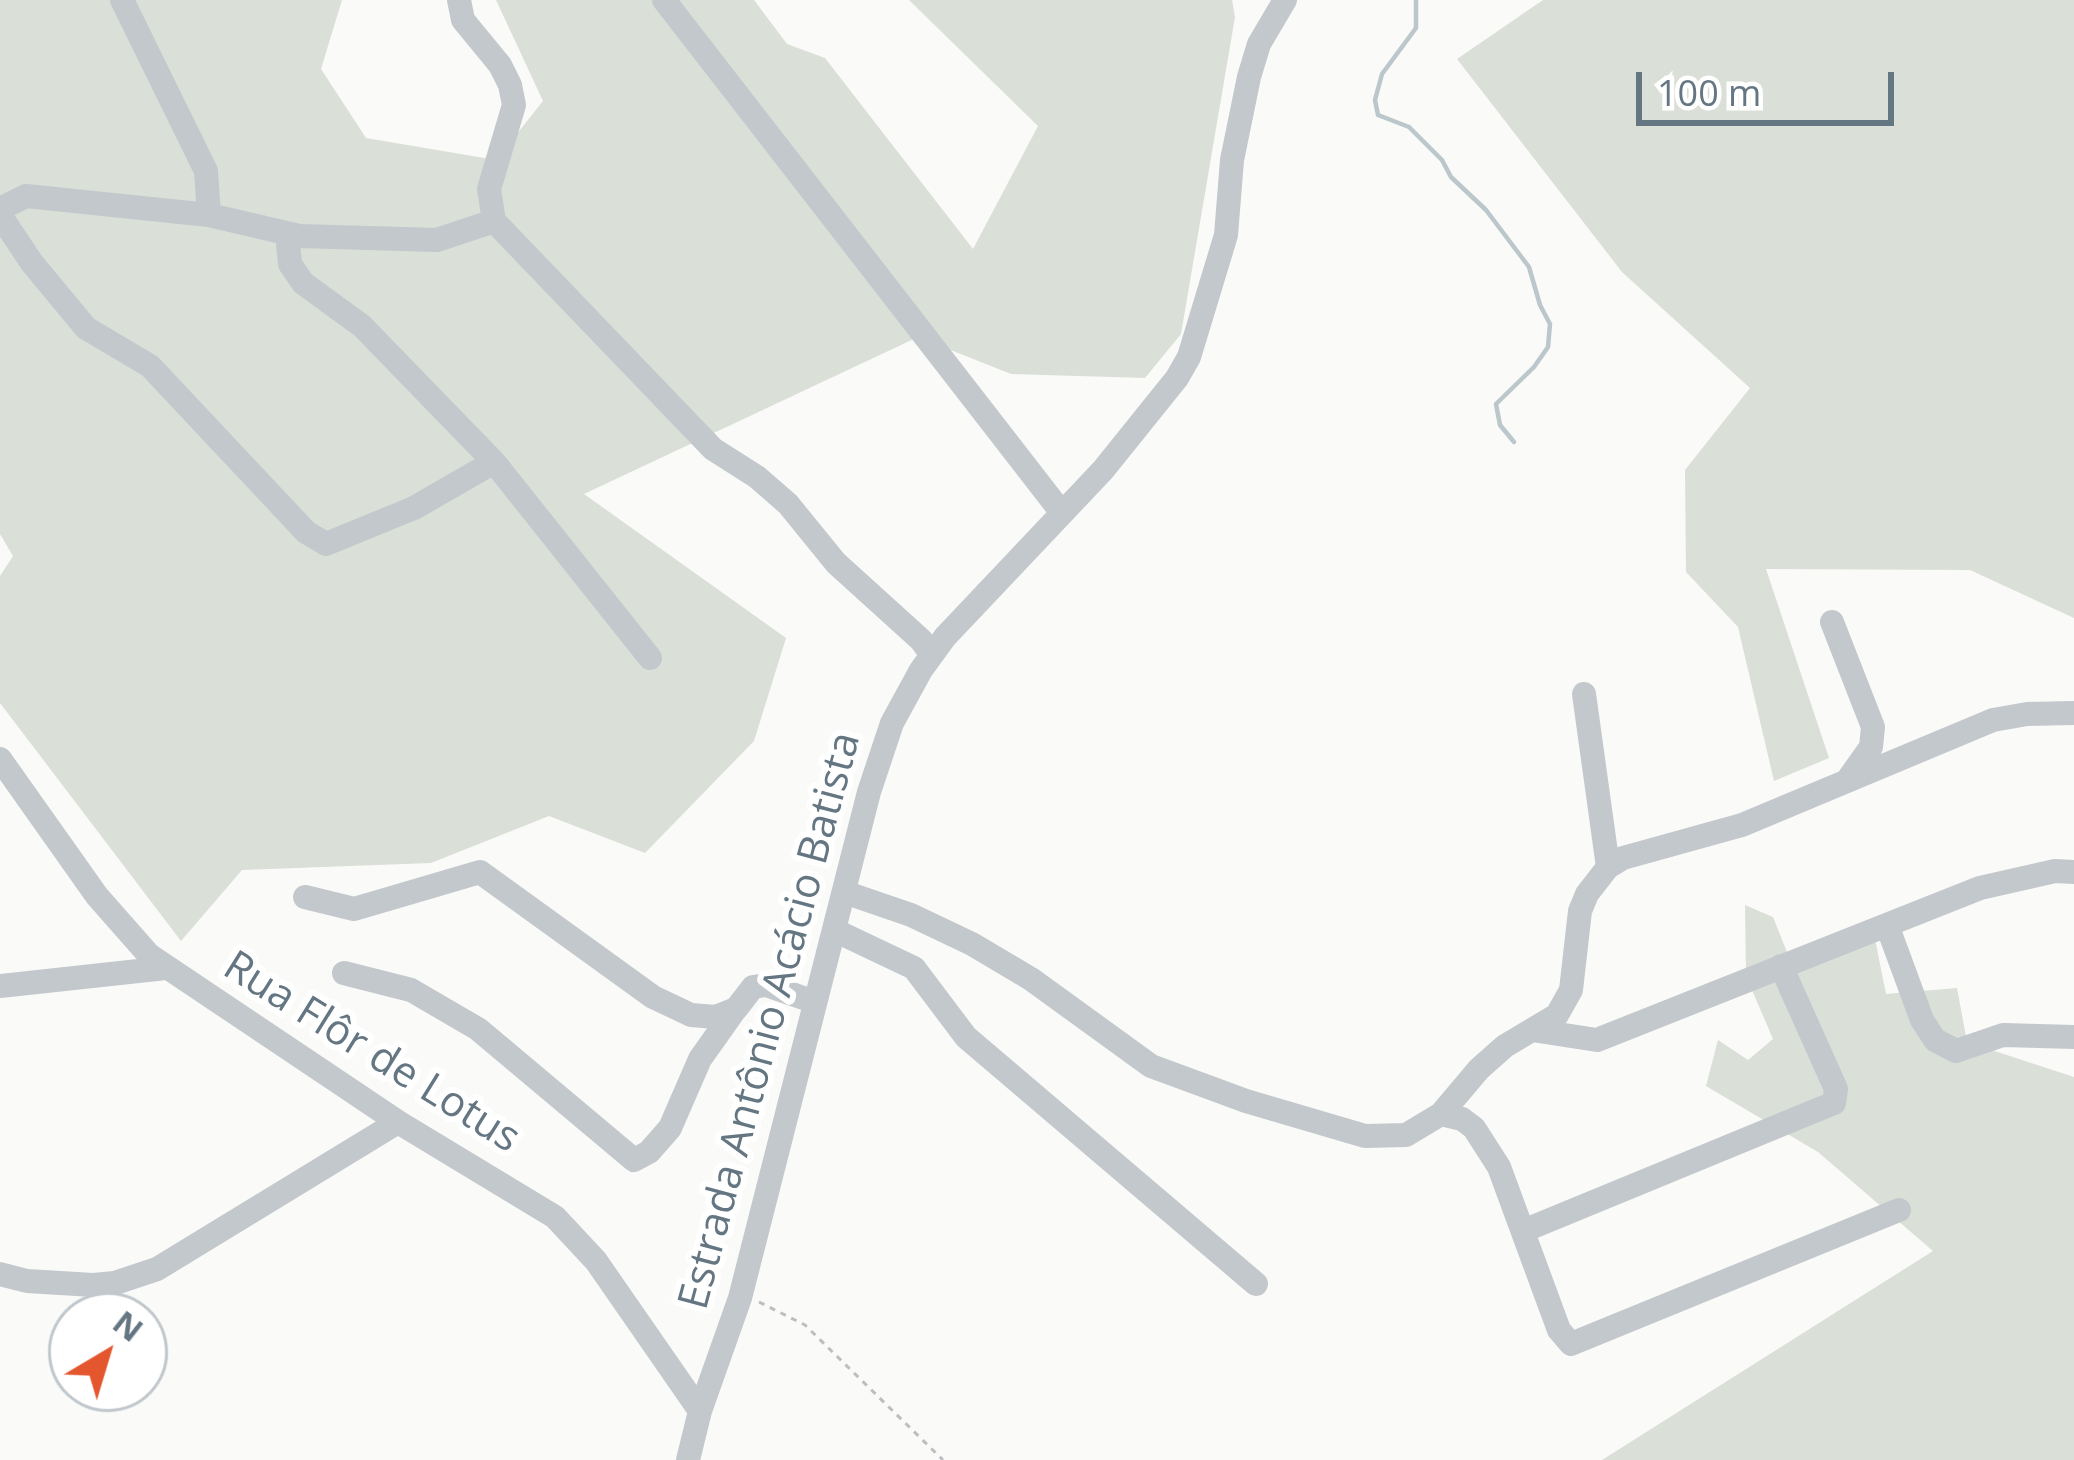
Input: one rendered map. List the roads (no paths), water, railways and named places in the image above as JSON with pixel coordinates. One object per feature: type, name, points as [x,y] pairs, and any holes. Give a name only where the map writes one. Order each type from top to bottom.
[{"type":"street","points":[[122,0],[206,171],[209,214]]},
{"type":"street","points":[[459,0],[463,20],[500,65],[514,105],[488,189],[494,220],[713,449],[788,504],[836,563],[931,654]]},
{"type":"street","points":[[664,0],[1063,513]]},
{"type":"street","name":"Estrada Antônio Acácio Batista","points":[[688,1460],[740,1298],[884,746],[909,689],[931,654],[1157,405],[1189,357],[1226,235],[1232,160],[1249,77],[1259,44],[1285,0]]},
{"type":"street","points":[[494,220],[437,240],[287,233],[209,214],[26,196],[0,212],[32,263],[86,328],[150,366],[306,532],[326,544],[414,508],[494,462]]},
{"type":"street","points":[[287,233],[290,265],[303,283],[362,326],[494,462],[650,658]]},
{"type":"street","points":[[1832,622],[1873,727],[1871,747],[1848,780]]},
{"type":"street","points":[[1584,694],[1608,867]]},
{"type":"street","points":[[844,892],[911,915],[971,944],[1031,980],[1151,1066],[1246,1101],[1365,1136],[1406,1135],[1441,1114],[1505,1046],[1557,1016],[1571,990],[1580,911],[1587,893],[1608,867],[1623,858],[1742,825],[1993,720],[2074,713]]},
{"type":"street","name":"Rua Flôr de Lotus","points":[[0,759],[129,937],[166,968],[398,1122],[538,1203],[567,1228],[596,1261],[700,1411]]},
{"type":"street","points":[[1532,1030],[1597,1040],[1980,888],[2055,871],[2074,872]]},
{"type":"street","points":[[304,897],[354,909],[479,872],[653,997],[692,1015],[716,1018],[736,1010]]},
{"type":"street","points":[[1887,925],[1922,1020],[1935,1040],[1956,1051],[2003,1035],[2074,1036]]},
{"type":"street","points":[[834,930],[914,968],[966,1037],[1256,1284]]},
{"type":"street","points":[[1523,1231],[1834,1103],[1836,1089],[1781,966]]},
{"type":"street","points":[[0,986],[166,968]]},
{"type":"street","points":[[344,973],[411,989],[478,1029],[634,1160],[649,1152],[670,1129],[700,1059],[754,987],[766,985],[815,1002]]},
{"type":"street","points":[[1441,1114],[1474,1127],[1499,1167],[1559,1330],[1564,1340],[1576,1343],[1899,1210]]},
{"type":"street","points":[[0,1274],[27,1281],[93,1285],[157,1269],[398,1122]]},
{"type":"waterway","points":[[1416,0],[1416,28],[1382,74],[1375,100],[1378,115],[1409,127],[1442,160],[1451,177],[1486,210],[1529,267],[1550,324],[1548,347],[1496,404],[1500,425],[1514,442]]}]
